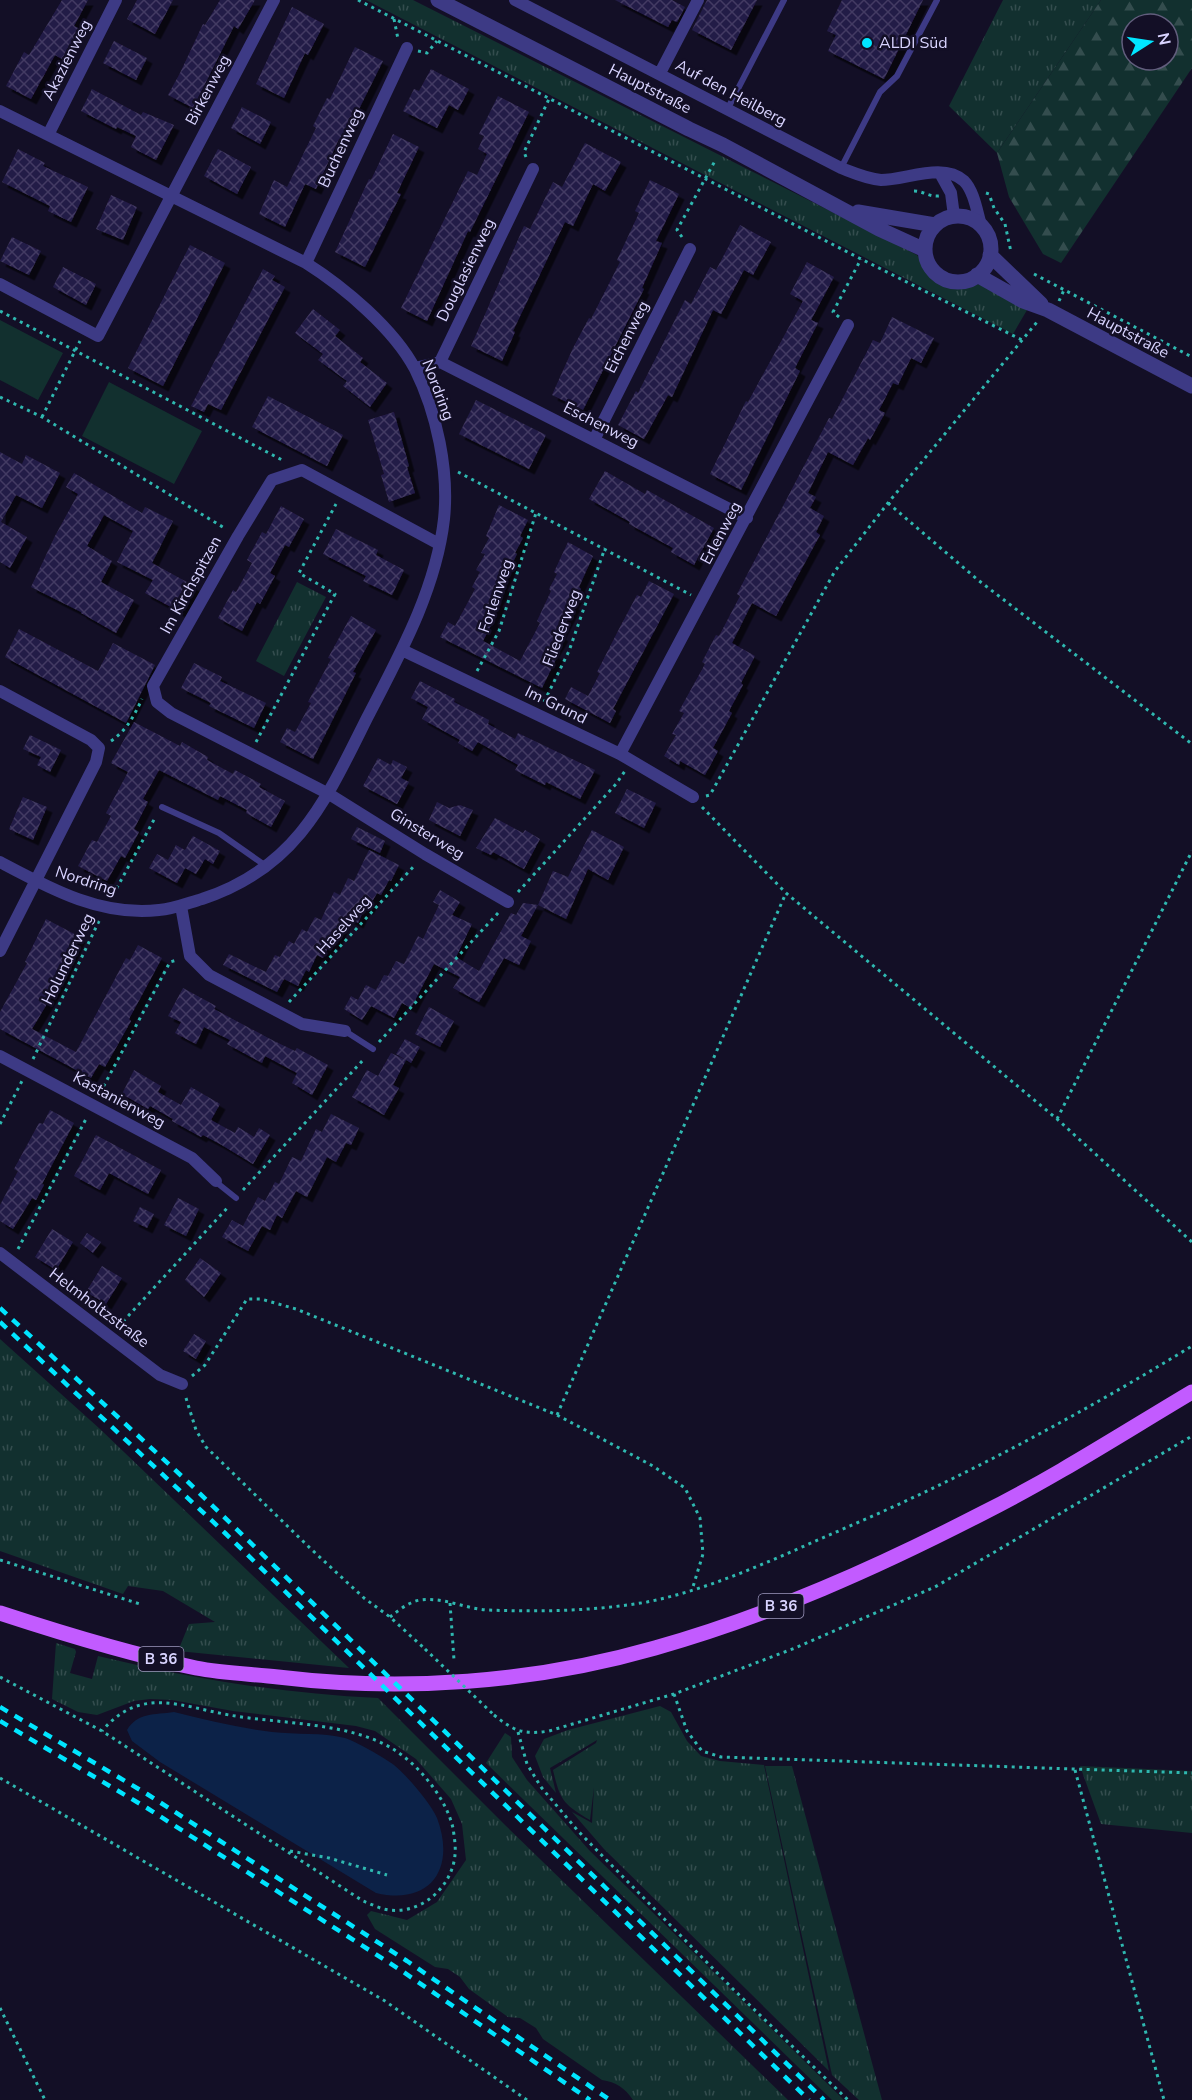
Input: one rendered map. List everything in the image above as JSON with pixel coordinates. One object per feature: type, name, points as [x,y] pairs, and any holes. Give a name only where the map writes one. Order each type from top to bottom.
[{"type":"main road","name":"B 36","points":[[0,1613],[73,1637],[198,1668],[327,1683],[429,1684],[482,1680],[567,1668],[653,1649],[737,1622],[815,1593],[985,1512],[1192,1392]]},
{"type":"street","name":"Akazienweg","points":[[48,135],[116,0]]},
{"type":"street","name":"Birkenweg","points":[[86,330],[98,336],[274,0]]},
{"type":"street","name":"Hauptstraße","points":[[438,0],[723,145],[879,229],[925,250]]},
{"type":"street","name":"Auf den Heilberg","points":[[515,0],[841,168],[863,177],[894,180],[926,172],[940,173]]},
{"type":"street","points":[[660,73],[698,0]]},
{"type":"street","name":"Buchenweg","points":[[306,263],[407,48]]},
{"type":"street","name":"Nordring","points":[[0,111],[306,263],[332,280],[376,319],[415,368],[428,401],[438,437],[445,491],[444,520],[430,580],[402,650],[329,794],[300,835],[266,866],[222,892],[181,906],[151,911],[132,911],[106,908],[68,896],[0,862]]},
{"type":"street","name":"Douglasienweg","points":[[440,362],[533,169]]},
{"type":"street","points":[[940,173],[951,194],[954,216]]},
{"type":"street","points":[[940,173],[955,176],[964,182],[970,191],[981,225],[988,236],[990,255],[985,266],[977,275],[964,281],[957,282],[944,278],[932,270],[925,250],[927,239],[935,225],[954,216],[968,218],[981,225]]},
{"type":"street","name":"Hauptstraße","points":[[847,210],[935,225]]},
{"type":"street","name":"Eichenweg","points":[[594,440],[690,249]]},
{"type":"street","name":"Hauptstraße","points":[[990,255],[1048,310]]},
{"type":"street","name":"Hauptstraße","points":[[977,275],[1023,301],[1048,310],[1192,386]]},
{"type":"street","points":[[0,284],[86,330]]},
{"type":"street","name":"Erlenweg","points":[[620,754],[848,326]]},
{"type":"street","points":[[415,368],[440,362]]},
{"type":"street","name":"Eschenweg","points":[[440,362],[747,518]]},
{"type":"street","points":[[302,470],[439,544]]},
{"type":"street","name":"Im Kirchspitzen","points":[[153,686],[272,480],[302,470]]},
{"type":"street","name":"Im Grund","points":[[402,650],[620,754],[693,797]]},
{"type":"street","points":[[153,686],[157,702],[171,713],[329,794]]},
{"type":"street","points":[[0,690],[91,740],[99,748],[96,762],[0,951]]},
{"type":"street","name":"Ginsterweg","points":[[329,794],[508,902]]},
{"type":"street","points":[[181,906],[190,956],[209,975],[302,1024],[345,1031]]},
{"type":"street","name":"Kastanienweg","points":[[0,1056],[192,1158],[216,1181]]},
{"type":"street","name":"Helmholtzstraße","points":[[0,1253],[160,1375],[182,1384]]},
{"type":"lane","points":[[727,110],[784,0]]},
{"type":"lane","points":[[841,168],[880,92],[897,76],[937,0]]},
{"type":"lane","points":[[162,807],[219,832],[266,866]]},
{"type":"lane","points":[[345,1031],[373,1048]]},
{"type":"lane","points":[[216,1181],[236,1198]]},
{"type":"path","points":[[358,0],[1022,340]]},
{"type":"path","points":[[394,19],[398,39],[407,48],[427,53],[437,41]]},
{"type":"path","points":[[533,169],[524,152],[549,99]]},
{"type":"path","points":[[690,249],[677,230],[704,178]]},
{"type":"path","points":[[848,326],[833,312],[861,259]]},
{"type":"path","points":[[1064,290],[1192,357]]},
{"type":"path","points":[[0,311],[302,470]]},
{"type":"path","points":[[693,797],[711,795],[835,571],[1034,326]]},
{"type":"path","points":[[42,417],[86,330]]},
{"type":"path","points":[[0,397],[42,417],[238,536]]},
{"type":"path","points":[[442,464],[605,548],[703,602]]},
{"type":"path","points":[[250,753],[335,594],[299,573],[342,492]]},
{"type":"path","points":[[888,503],[978,580],[1192,744]]},
{"type":"path","name":"Forlenweg","points":[[471,683],[499,631],[536,513]]},
{"type":"path","name":"Fliederweg","points":[[538,715],[569,651],[605,548]]},
{"type":"path","points":[[99,748],[122,733],[130,723],[144,695],[153,686]]},
{"type":"path","points":[[693,797],[786,893],[1057,1119],[1192,1242]]},
{"type":"path","name":"Holunderweg","points":[[0,1124],[106,908],[162,807]]},
{"type":"path","points":[[1057,1119],[1192,851]]},
{"type":"path","name":"Haselweg","points":[[280,1012],[425,854]]},
{"type":"path","points":[[557,1415],[786,893]]},
{"type":"path","points":[[693,1590],[703,1554],[701,1527],[700,1518],[685,1488],[652,1466],[557,1415],[296,1309],[261,1299],[247,1299],[205,1365],[182,1384],[196,1430],[206,1447],[311,1549],[364,1598],[390,1617],[494,1715],[518,1732],[533,1734],[674,1694],[795,1648],[935,1587],[1192,1436]]},
{"type":"path","points":[[390,1617],[406,1605],[419,1600],[432,1599],[487,1610],[561,1610],[648,1601],[693,1590],[765,1563],[929,1491],[1063,1422],[1192,1346]]},
{"type":"path","points":[[0,1560],[143,1605]]},
{"type":"path","points":[[450,1603],[454,1660]]},
{"type":"path","points":[[0,1677],[102,1731],[363,1901],[388,1910],[409,1909],[435,1895],[449,1876],[456,1854],[452,1826],[441,1800],[420,1772],[395,1750],[374,1739],[351,1732],[154,1702],[122,1712],[102,1731]]},
{"type":"path","points":[[674,1694],[687,1731],[702,1751],[721,1757],[1192,1773]]},
{"type":"path","points":[[518,1732],[527,1764],[541,1787],[578,1831],[733,1989],[848,2100]]},
{"type":"path","points":[[1075,1770],[1164,2100]]},
{"type":"path","points":[[0,1778],[385,2001],[527,2100]]},
{"type":"path","points":[[288,1851],[355,1865],[387,1875]]},
{"type":"path","points":[[0,2008],[2,2017],[45,2100]]},
{"type":"green space","points":[[366,0],[413,0],[917,255],[933,276],[946,284],[964,286],[981,284],[1027,310],[1013,334]]},
{"type":"green space","points":[[1003,0],[1101,0],[997,153],[949,106]]},
{"type":"green space","points":[[1101,0],[1192,0],[1192,68],[1061,263],[1043,254],[1009,197],[997,153]]},
{"type":"green space","points":[[0,320],[63,353],[38,400],[0,380]]},
{"type":"green space","points":[[109,382],[202,431],[174,484],[82,436]]},
{"type":"green space","points":[[297,582],[326,597],[284,676],[256,661]]},
{"type":"green space","points":[[0,1339],[100,1429],[349,1668],[178,1651],[189,1624],[215,1622],[163,1591],[128,1586],[123,1594],[0,1551]]},
{"type":"green space","points":[[56,1643],[75,1649],[70,1673],[92,1679],[98,1656],[236,1684],[307,1693],[378,1698],[788,2100],[633,2100],[620,2086],[602,2080],[543,2039],[536,2028],[520,2018],[508,2017],[469,1989],[460,1977],[448,1969],[435,1967],[375,1929],[367,1915],[371,1911],[407,1920],[437,1902],[466,1860],[462,1824],[451,1799],[416,1759],[375,1731],[356,1726],[233,1711],[172,1700],[134,1701],[97,1715],[78,1712],[52,1699]]},
{"type":"green space","points":[[660,1706],[671,1712],[687,1741],[701,1756],[720,1761],[764,1765],[829,2071],[604,1849],[572,1812],[592,1823],[594,1787],[590,1820],[574,1810],[564,1800],[553,1770],[596,1743],[597,1740],[550,1768],[556,1793],[543,1777],[535,1756],[544,1739],[568,1730]]},
{"type":"green space","points":[[505,1733],[511,1737],[512,1757],[527,1780],[589,1850],[844,2100],[832,2100],[486,1763]]},
{"type":"green space","points":[[765,1766],[792,1766],[882,2100],[859,2100],[832,2075]]},
{"type":"green space","points":[[1080,1766],[1192,1771],[1192,1833],[1101,1824]]},
{"type":"water","points":[[174,1712],[260,1730],[345,1738],[390,1762],[418,1790],[437,1818],[442,1836],[443,1853],[441,1867],[434,1879],[424,1888],[411,1894],[395,1896],[376,1893],[160,1762],[132,1741],[127,1730],[136,1720],[147,1715]]},
{"type":"building","points":[[62,0],[88,0],[74,26],[80,29],[62,59],[55,55],[31,99],[6,86],[24,52],[29,55]]},
{"type":"building","points":[[137,0],[173,0],[155,34],[127,19]]},
{"type":"building","points":[[220,0],[255,0],[238,29],[234,26],[193,108],[168,95],[203,24],[205,25]]},
{"type":"building","points":[[615,0],[672,0],[685,7],[677,22],[672,20],[668,27]]},
{"type":"building","points":[[707,0],[757,0],[731,50],[692,30]]},
{"type":"building","name":"ALDI Süd","points":[[842,0],[923,0],[884,79],[828,51],[836,35],[827,31]]},
{"type":"building","points":[[292,7],[324,24],[308,55],[305,53],[284,98],[256,84]]},
{"type":"building","points":[[114,41],[147,58],[136,80],[103,63]]},
{"type":"building","points":[[355,47],[383,61],[343,141],[339,139],[316,189],[305,184],[285,227],[259,214],[274,180],[287,187],[316,128],[313,126],[327,98],[330,99]]},
{"type":"building","points":[[431,69],[469,89],[458,110],[449,105],[437,128],[403,111],[414,89],[419,91]]},
{"type":"building","points":[[92,89],[141,115],[143,112],[174,125],[156,160],[131,147],[136,136],[117,127],[116,129],[81,111]]},
{"type":"building","points":[[498,96],[529,112],[470,232],[468,231],[427,321],[401,308],[468,171],[477,175],[487,154],[478,149],[484,136],[479,134]]},
{"type":"building","points":[[242,107],[271,122],[260,144],[231,128]]},
{"type":"building","points":[[393,134],[419,147],[397,193],[401,194],[365,267],[335,252]]},
{"type":"building","points":[[585,143],[621,162],[605,191],[593,184],[573,226],[565,222],[513,331],[515,332],[502,361],[471,346],[524,226],[530,229],[553,182],[562,187]]},
{"type":"building","points":[[18,149],[45,163],[43,166],[88,187],[71,222],[48,211],[50,206],[2,182]]},
{"type":"building","points":[[218,149],[251,167],[237,194],[204,176]]},
{"type":"building","points":[[650,180],[679,194],[656,241],[662,243],[642,288],[644,289],[583,410],[552,395],[573,348],[589,318],[591,319],[620,262],[617,260],[639,213],[635,211]]},
{"type":"building","points":[[111,195],[137,207],[123,240],[96,229]]},
{"type":"building","points":[[740,225],[771,242],[753,275],[744,270],[721,314],[713,310],[672,397],[668,395],[644,439],[618,425],[636,391],[638,393],[685,300],[691,304],[710,267],[716,270]]},
{"type":"building","points":[[12,237],[41,251],[29,275],[0,261]]},
{"type":"building","points":[[190,245],[225,263],[163,386],[128,368]]},
{"type":"building","points":[[807,262],[834,277],[811,320],[818,323],[795,368],[800,371],[741,490],[710,474],[746,401],[748,402],[803,301],[790,294]]},
{"type":"building","points":[[63,267],[96,284],[86,305],[53,287]]},
{"type":"building","points":[[263,269],[275,276],[272,280],[285,287],[221,410],[208,404],[204,412],[191,406]]},
{"type":"building","points":[[313,309],[340,330],[335,336],[363,358],[360,362],[387,383],[370,407],[343,386],[347,381],[318,360],[323,354],[295,333]]},
{"type":"building","points":[[892,317],[934,338],[921,363],[911,358],[898,385],[893,383],[879,410],[885,413],[853,465],[828,452],[808,493],[816,497],[810,508],[824,516],[816,532],[820,535],[776,616],[752,603],[732,643],[755,656],[729,711],[732,713],[713,748],[718,751],[705,775],[680,761],[679,765],[664,756],[676,735],[672,734],[684,713],[679,711],[705,664],[702,662],[740,596],[737,594],[829,418],[832,419],[873,340],[880,343]]},
{"type":"building","points":[[268,396],[343,435],[327,466],[252,427]]},
{"type":"building","points":[[476,400],[546,435],[529,469],[459,434]]},
{"type":"building","points":[[394,412],[415,493],[389,502],[381,475],[384,474],[368,420]]},
{"type":"building","points":[[0,452],[22,464],[26,455],[60,473],[42,508],[16,495],[1,522],[27,537],[10,568],[0,562]]},
{"type":"building","points":[[605,471],[645,494],[647,490],[714,528],[694,565],[671,552],[673,548],[589,499]]},
{"type":"building","points":[[74,473],[142,513],[145,507],[173,521],[152,563],[196,587],[182,613],[145,593],[153,580],[117,562],[133,531],[104,515],[87,546],[112,561],[101,582],[134,600],[116,633],[81,612],[31,587],[78,494],[66,487]]},
{"type":"building","points":[[499,505],[528,520],[520,536],[523,538],[515,553],[517,554],[502,585],[505,587],[497,602],[500,603],[492,619],[494,620],[483,641],[520,661],[540,623],[537,621],[557,574],[554,572],[568,542],[593,556],[579,587],[581,589],[573,604],[575,605],[560,634],[563,636],[553,653],[558,655],[542,688],[440,637],[448,622],[455,626],[475,589],[472,587],[480,572],[476,570],[485,554],[481,553],[489,538],[486,536]]},
{"type":"building","points":[[281,506],[304,519],[289,547],[285,545],[270,573],[275,576],[260,604],[257,602],[242,631],[218,618],[233,590],[236,592],[252,563],[247,560],[262,532],[266,534]]},
{"type":"building","points":[[336,529],[378,550],[376,555],[404,570],[392,595],[363,581],[366,576],[323,554]]},
{"type":"building","points":[[649,581],[674,594],[613,709],[616,711],[610,723],[565,699],[571,687],[588,696],[600,673],[597,672],[620,627],[637,595],[641,597]]},
{"type":"building","points":[[351,616],[376,630],[353,672],[356,673],[313,759],[280,742],[287,728],[295,732],[331,659],[328,658]]},
{"type":"building","points":[[19,629],[98,671],[113,643],[155,665],[126,723],[5,657]]},
{"type":"building","points":[[194,663],[222,677],[220,681],[266,703],[254,728],[209,706],[211,703],[181,688]]},
{"type":"building","points":[[420,681],[455,699],[454,702],[489,720],[488,724],[515,739],[518,733],[595,770],[580,799],[515,770],[518,765],[478,742],[472,751],[458,743],[460,740],[422,719],[428,707],[411,698]]},
{"type":"building","points":[[134,722],[180,746],[182,742],[208,757],[207,760],[233,774],[235,770],[261,784],[259,787],[285,801],[271,827],[246,813],[247,810],[220,796],[218,800],[159,770],[143,799],[148,802],[134,829],[139,832],[125,858],[121,856],[107,881],[78,866],[92,840],[97,842],[111,816],[106,813],[128,772],[111,763]]},
{"type":"building","points":[[30,735],[61,750],[50,772],[37,765],[41,757],[23,749]]},
{"type":"building","points":[[378,758],[391,765],[393,760],[407,767],[401,778],[409,782],[397,804],[363,786]]},
{"type":"building","points":[[627,789],[656,803],[644,828],[615,813]]},
{"type":"building","points":[[23,797],[47,807],[33,840],[9,829]]},
{"type":"building","points":[[437,802],[449,808],[460,805],[473,810],[460,836],[429,820]]},
{"type":"building","points":[[495,818],[523,833],[525,830],[540,839],[524,869],[493,852],[491,855],[476,848]]},
{"type":"building","points":[[357,827],[385,841],[380,853],[351,839]]},
{"type":"building","points":[[592,830],[624,847],[608,880],[588,869],[566,919],[538,905],[553,871],[568,877]]},
{"type":"building","points":[[193,836],[220,851],[213,864],[205,859],[196,874],[185,868],[177,883],[149,868],[157,854],[168,860],[176,845],[185,850]]},
{"type":"building","points":[[369,850],[399,865],[391,881],[389,880],[381,895],[377,893],[368,909],[365,908],[358,923],[347,918],[334,945],[330,943],[323,958],[317,955],[309,972],[306,970],[298,986],[284,979],[277,992],[223,965],[229,954],[266,972],[275,955],[280,957],[289,941],[294,944],[302,929],[307,932],[315,917],[321,920],[334,892],[340,895],[348,878],[354,881]]},
{"type":"building","points":[[440,890],[460,902],[452,915],[472,924],[456,957],[479,971],[511,913],[516,915],[523,903],[538,905],[521,936],[531,941],[519,965],[504,958],[479,1002],[453,988],[460,977],[434,964],[411,1008],[402,1003],[394,1018],[371,1006],[362,1020],[344,1009],[351,996],[358,1000],[366,985],[376,990],[384,975],[388,976],[396,961],[404,964],[418,936],[423,939],[439,905],[433,902]]},
{"type":"building","points":[[46,919],[80,937],[60,982],[32,1029],[76,1052],[126,958],[130,960],[138,945],[162,958],[105,1067],[99,1064],[91,1078],[0,1029],[0,1012],[27,963],[25,962]]},
{"type":"building","points":[[183,988],[216,1006],[214,1009],[274,1041],[295,1051],[297,1048],[328,1065],[312,1095],[292,1083],[297,1073],[265,1056],[262,1063],[227,1044],[230,1040],[204,1027],[196,1044],[175,1033],[181,1022],[168,1016]]},
{"type":"building","points":[[429,1007],[454,1021],[440,1047],[415,1034]]},
{"type":"building","points":[[405,1039],[420,1047],[411,1063],[396,1054]]},
{"type":"building","points":[[391,1053],[406,1060],[393,1085],[399,1088],[384,1115],[352,1097],[367,1070],[378,1076]]},
{"type":"building","points":[[134,1070],[161,1086],[158,1092],[181,1105],[191,1087],[220,1104],[211,1120],[235,1133],[238,1127],[254,1137],[259,1128],[270,1135],[253,1164],[220,1144],[203,1135],[201,1137],[172,1121],[173,1119],[150,1106],[148,1109],[122,1094]]},
{"type":"building","points":[[50,1110],[74,1123],[36,1200],[32,1198],[13,1229],[0,1221],[0,1205],[18,1171],[14,1169],[39,1123],[43,1124]]},
{"type":"building","points":[[331,1114],[359,1128],[351,1145],[346,1143],[336,1162],[327,1157],[307,1197],[296,1191],[282,1218],[277,1215],[270,1230],[262,1226],[248,1251],[222,1237],[232,1220],[243,1226],[258,1197],[265,1201],[275,1182],[279,1184],[292,1157],[301,1161],[316,1129],[322,1132]]},
{"type":"building","points":[[96,1135],[161,1170],[148,1194],[109,1173],[100,1190],[74,1176]]},
{"type":"building","points":[[178,1198],[199,1209],[186,1236],[164,1225]]},
{"type":"building","points":[[140,1207],[154,1214],[147,1228],[133,1221]]},
{"type":"building","points":[[52,1229],[73,1242],[56,1270],[35,1257]]},
{"type":"building","points":[[87,1233],[101,1242],[93,1253],[80,1243]]},
{"type":"building","points":[[200,1258],[221,1273],[204,1297],[185,1280]]},
{"type":"building","points":[[102,1266],[122,1278],[106,1304],[86,1292]]},
{"type":"building","points":[[194,1334],[206,1341],[196,1359],[183,1351]]},
{"type":"railway","points":[[0,1308],[187,1481],[824,2100]]},
{"type":"railway","points":[[0,1322],[225,1533],[809,2100]]},
{"type":"railway","points":[[0,1707],[147,1794],[407,1961],[610,2100]]},
{"type":"railway","points":[[0,1721],[147,1808],[402,1971],[590,2100]]},
{"type":"place","name":"ALDI Süd","points":[[867,43]]}]
